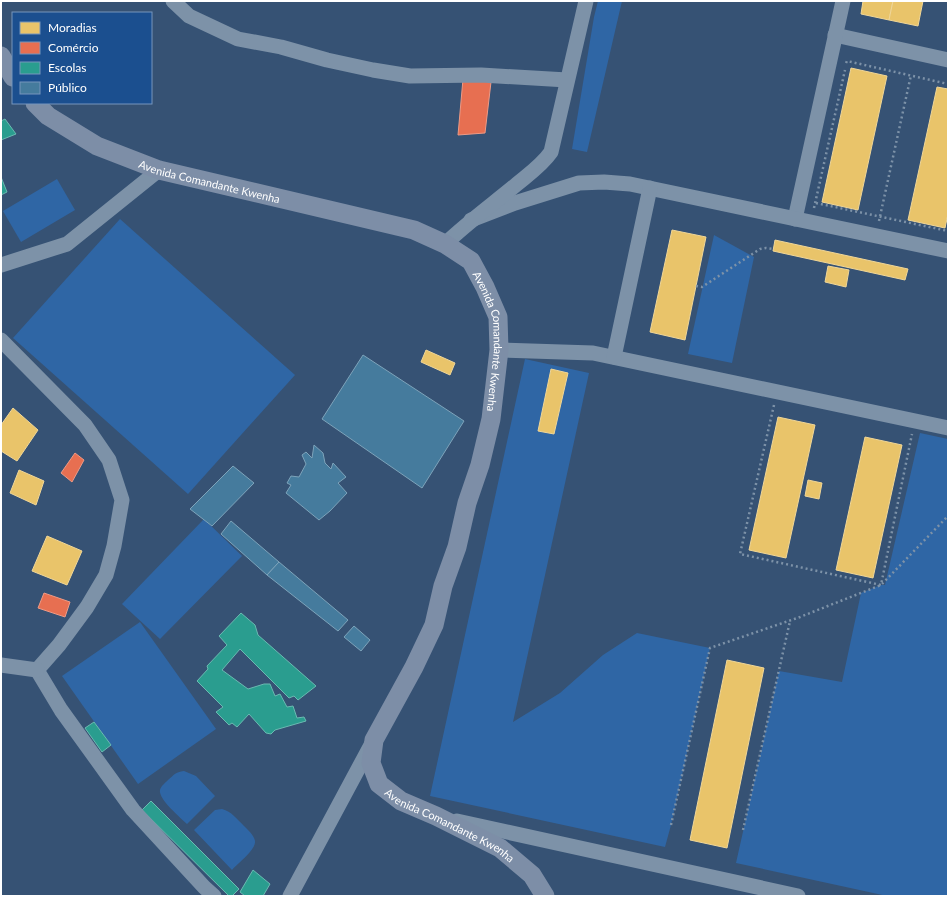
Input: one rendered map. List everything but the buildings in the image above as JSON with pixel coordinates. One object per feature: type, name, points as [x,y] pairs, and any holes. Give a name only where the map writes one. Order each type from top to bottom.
[{"type":"main road","points":[[1,56],[12,75]]},
{"type":"main road","name":"Avenida Comandante Kwenha","points":[[36,104],[48,116],[97,146],[159,170],[414,230],[445,244],[471,261],[485,287],[498,317],[499,350],[491,419],[480,465],[467,503],[457,547],[443,586],[434,625],[414,667],[374,740],[371,763],[379,784],[401,801],[436,816],[500,848],[532,875],[545,896]]},
{"type":"street","points":[[173,1],[189,16],[238,39],[281,47],[327,60],[373,70],[410,76],[481,75],[567,80]]},
{"type":"street","points":[[445,244],[471,220],[544,161],[551,152],[586,1]]},
{"type":"street","points":[[795,219],[843,1]]},
{"type":"street","points":[[836,35],[948,60]]},
{"type":"street","points":[[1,265],[67,244],[159,170]]},
{"type":"street","points":[[471,220],[515,203],[579,183],[604,182],[630,184],[650,188],[948,251]]},
{"type":"street","points":[[614,358],[650,188]]},
{"type":"street","points":[[1,340],[85,425],[109,460],[122,500],[114,546],[106,575],[87,607],[59,646],[37,670]]},
{"type":"street","points":[[499,350],[593,353],[948,428]]},
{"type":"street","points":[[1,665],[37,670]]},
{"type":"street","points":[[37,670],[61,710],[133,810],[206,893]]},
{"type":"street","points":[[290,896],[374,740]]},
{"type":"street","points":[[436,816],[798,896]]},
{"type":"path","points":[[811,222],[846,61],[948,84]]},
{"type":"path","points":[[876,236],[911,75]]},
{"type":"path","points":[[816,203],[948,231]]},
{"type":"path","points":[[696,286],[702,287],[760,249],[773,249]]},
{"type":"path","points":[[777,392],[740,554],[881,585]]},
{"type":"path","points":[[881,585],[915,421]]},
{"type":"path","points":[[671,825],[710,648],[790,620],[881,585],[948,516]]},
{"type":"path","points":[[743,830],[790,620]]},
{"type":"shaded area","points":[[598,1],[622,1],[587,152],[572,149]]},
{"type":"shaded area","points":[[57,179],[75,210],[21,242],[3,211]]},
{"type":"shaded area","points":[[120,219],[295,375],[188,494],[13,338]]},
{"type":"shaded area","points":[[714,235],[754,257],[732,363],[688,354]]},
{"type":"shaded area","points":[[525,359],[589,373],[513,722],[560,693],[603,655],[637,633],[710,648],[665,847],[430,796]]},
{"type":"shaded area","points":[[920,433],[948,439],[948,896],[887,896],[736,863],[779,671],[842,682],[861,593],[881,585],[885,585]]},
{"type":"shaded area","points":[[204,519],[242,556],[160,639],[122,604]]},
{"type":"shaded area","points":[[140,622],[216,729],[138,784],[62,676]]},
{"type":"shaded area","points":[[184,771],[196,776],[215,796],[187,824],[166,803],[160,794],[161,787],[173,775]]},
{"type":"shaded area","points":[[222,809],[229,812],[236,818],[251,833],[255,841],[255,845],[250,852],[232,870],[194,830],[215,810]]}]
